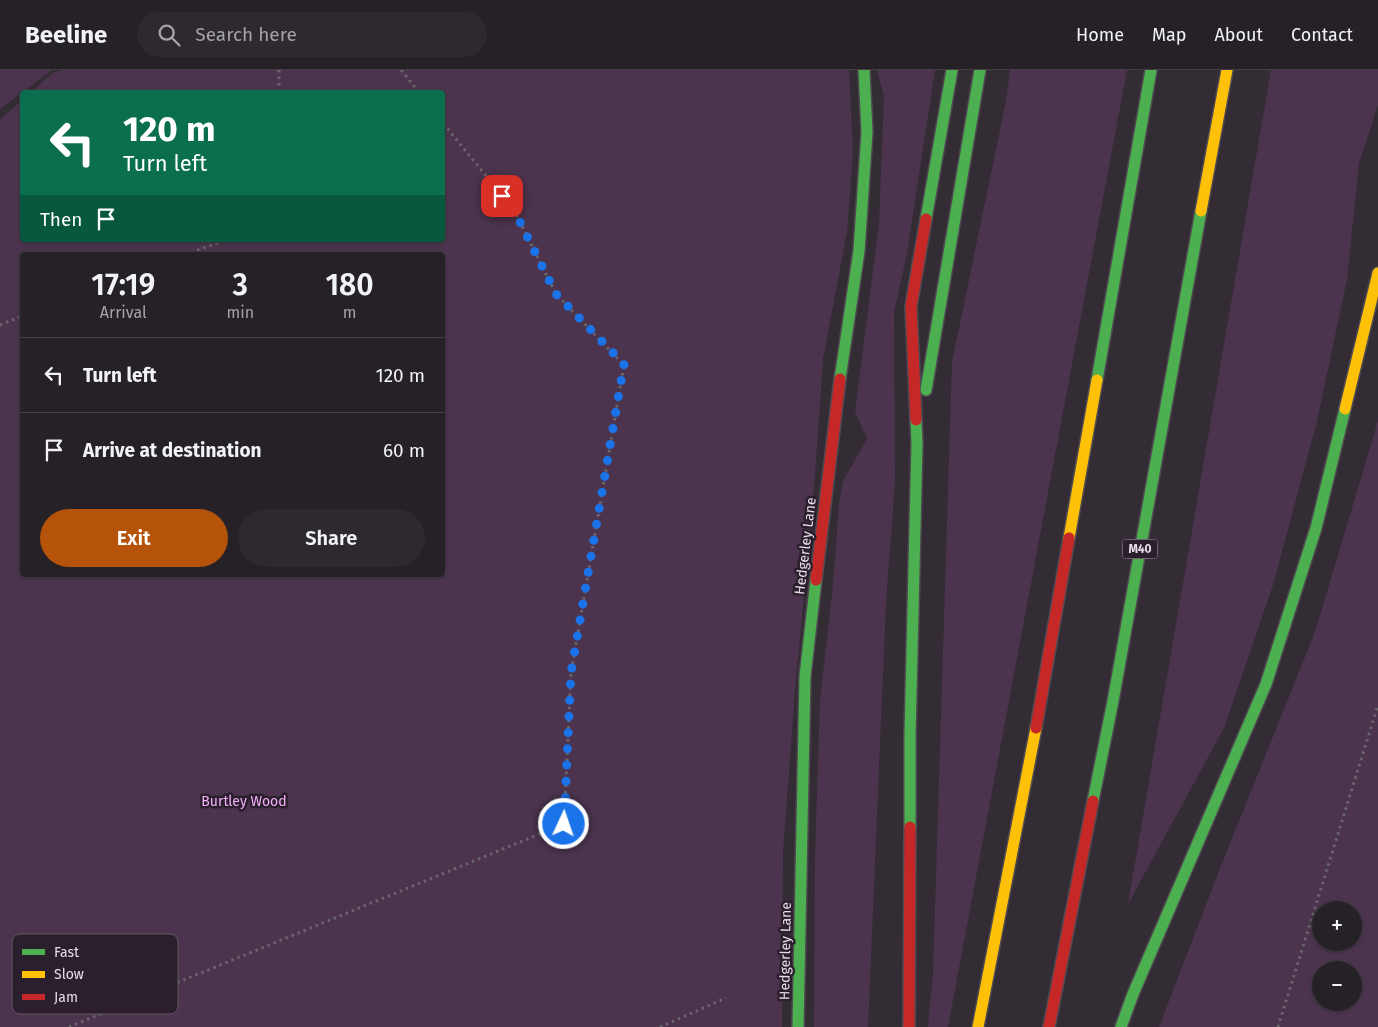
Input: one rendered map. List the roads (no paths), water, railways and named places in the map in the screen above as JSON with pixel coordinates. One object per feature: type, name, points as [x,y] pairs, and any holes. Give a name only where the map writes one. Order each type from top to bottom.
[{"type":"main road","name":"Hedgerley Lane","points":[[798,1027],[805,676],[839,386],[859,251],[867,132],[864,70]]},
{"type":"main road","points":[[910,1027],[910,735],[917,444],[911,306],[952,70]]},
{"type":"main road","points":[[917,444],[980,70]]},
{"type":"main road","points":[[978,1027],[1039,713],[1151,70]]},
{"type":"main road","name":"M40","points":[[1049,1027],[1112,701],[1227,70]]},
{"type":"main road","points":[[1121,1027],[1133,994],[1266,684],[1316,528],[1378,273]]},
{"type":"park label","name":"Burtley Wood","points":[[244,801]]}]
